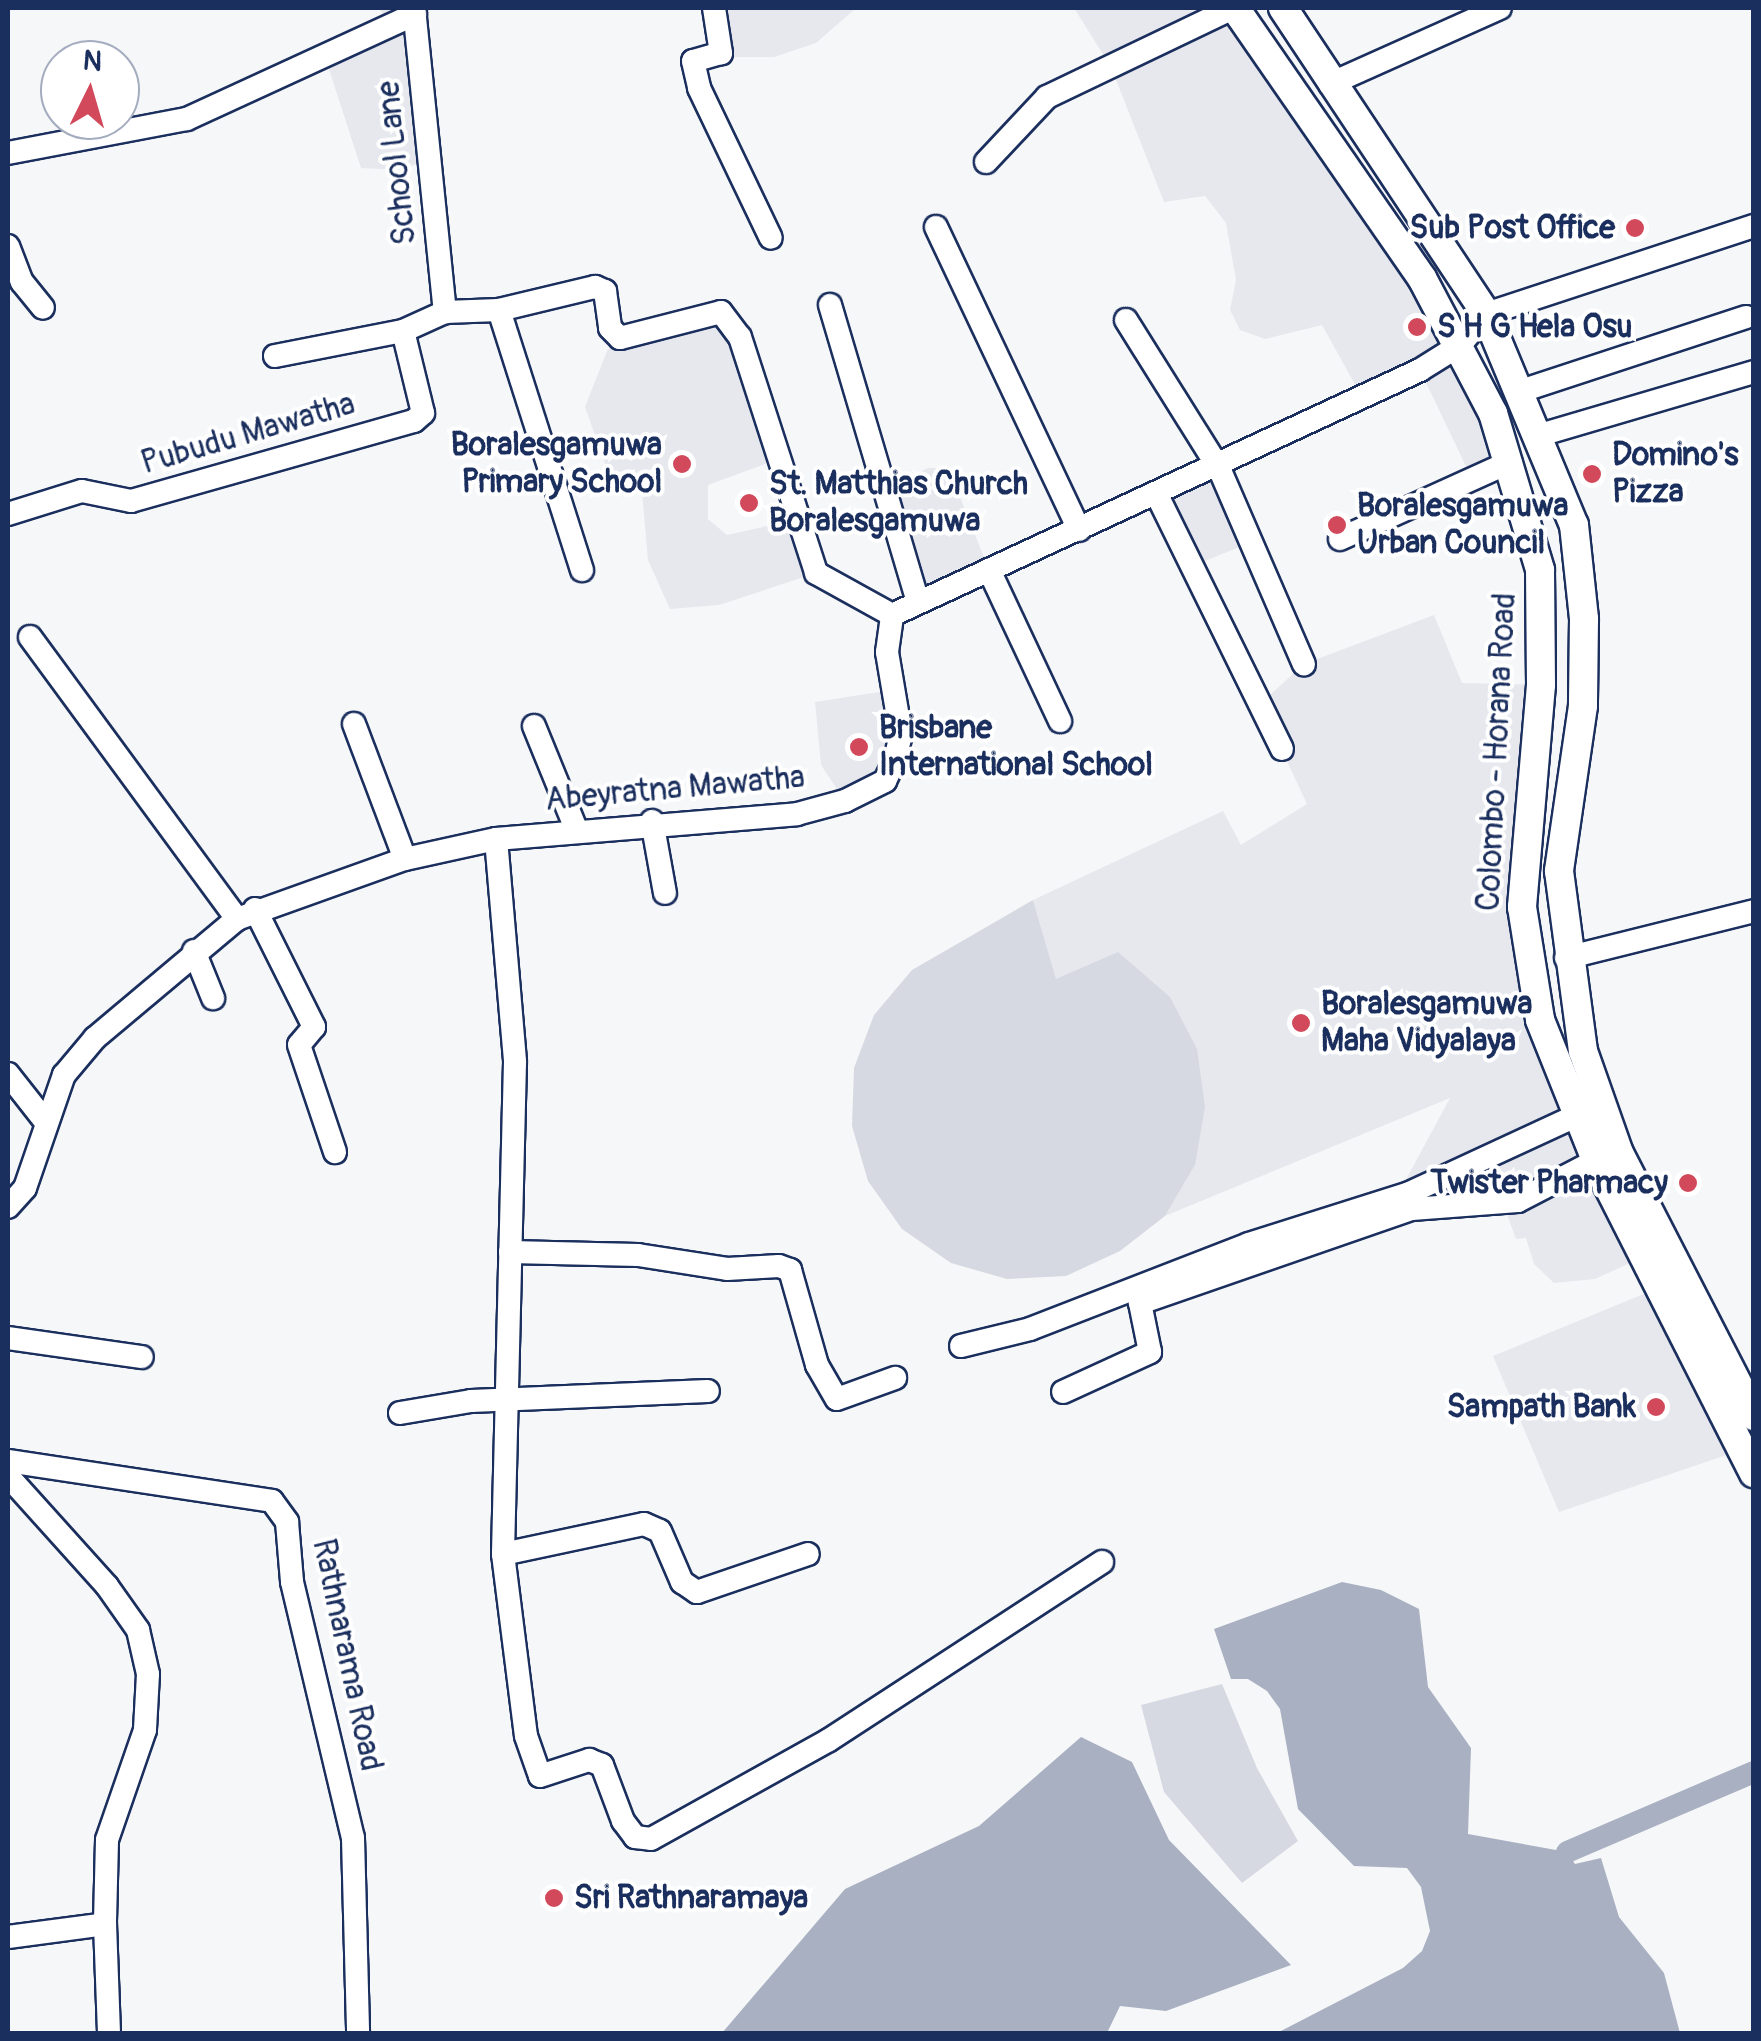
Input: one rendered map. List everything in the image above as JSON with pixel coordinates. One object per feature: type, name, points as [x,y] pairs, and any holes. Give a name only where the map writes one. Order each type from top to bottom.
[{"type":"main road","name":"Colombo - Horana Road","points":[[1234,8],[1422,278],[1460,345],[1510,462],[1540,570],[1542,685],[1524,844],[1524,938],[1540,1020],[1597,1160],[1754,1474]]},
{"type":"main road","points":[[1284,8],[1330,84],[1486,314],[1540,435],[1574,525],[1584,619],[1582,706],[1560,870],[1566,958],[1584,1050],[1618,1153],[1754,1416]]},
{"type":"street","points":[[714,8],[721,53],[694,61],[699,88],[771,238]]},
{"type":"street","points":[[986,162],[1046,96],[1234,8]]},
{"type":"street","points":[[1330,84],[1500,8]]},
{"type":"street","points":[[8,153],[186,118],[414,11]]},
{"type":"street","name":"School Lane","points":[[414,11],[445,312]]},
{"type":"street","points":[[276,356],[403,331],[445,312],[499,310],[595,287],[605,291],[610,328],[620,338],[721,312],[732,319],[816,574],[892,615],[917,600],[1219,468],[1460,345],[1486,314],[1754,226]]},
{"type":"street","points":[[936,227],[1078,530]]},
{"type":"street","points":[[8,246],[22,282],[43,308]]},
{"type":"street","points":[[830,305],[917,600]]},
{"type":"street","points":[[499,310],[582,570]]},
{"type":"street","points":[[1521,391],[1746,317]]},
{"type":"street","points":[[1126,320],[1219,468],[1304,664]]},
{"type":"street","name":"Pubudu Mawatha","points":[[8,514],[82,491],[131,501],[414,420],[423,412],[403,331]]},
{"type":"street","points":[[1540,435],[1754,372]]},
{"type":"street","points":[[1340,539],[1510,462]]},
{"type":"street","points":[[1157,496],[1282,750]]},
{"type":"street","points":[[989,570],[1060,721]]},
{"type":"street","name":"Abeyratna Mawatha","points":[[8,1207],[24,1188],[53,1092],[74,1062],[194,951],[246,914],[405,859],[496,839],[652,822],[797,814],[885,781],[901,735],[886,652],[892,615]]},
{"type":"street","points":[[30,637],[246,914],[314,1027],[299,1044],[335,1152]]},
{"type":"street","points":[[354,724],[405,859]]},
{"type":"street","points":[[534,726],[576,830]]},
{"type":"street","points":[[652,822],[665,892]]},
{"type":"street","points":[[496,839],[515,1062],[510,1400],[503,1554],[526,1736],[540,1776],[588,1760],[602,1765],[623,1822],[635,1837],[651,1839],[828,1740],[1102,1562]]},
{"type":"street","points":[[1566,958],[1754,911]]},
{"type":"street","points":[[194,951],[213,998]]},
{"type":"street","points":[[8,1074],[45,1121]]},
{"type":"street","points":[[961,1346],[1030,1329],[1249,1244],[1406,1194],[1578,1115]]},
{"type":"street","points":[[1063,1392],[1150,1352],[1140,1303],[1412,1209],[1480,1207],[1542,1194],[1597,1160]]},
{"type":"street","points":[[510,1252],[638,1255],[726,1269],[778,1266],[790,1270],[816,1365],[837,1399],[895,1378]]},
{"type":"street","points":[[8,1338],[142,1356]]},
{"type":"street","points":[[400,1413],[510,1400],[708,1391]]},
{"type":"street","name":"Rathnarama Road","points":[[8,1461],[272,1501],[287,1522],[292,1582],[353,1838],[358,2034]]},
{"type":"street","points":[[8,1476],[107,1586],[138,1630],[148,1674],[145,1730],[106,1840],[109,2034]]},
{"type":"street","points":[[503,1554],[644,1524],[660,1530],[682,1582],[697,1592],[808,1554]]},
{"type":"street","points":[[8,1937],[106,1924]]},
{"type":"shaded area","points":[[380,8],[414,8],[428,159],[401,170],[361,168],[326,60],[388,28]]},
{"type":"shaded area","points":[[714,8],[856,8],[816,43],[774,57],[719,57]]},
{"type":"shaded area","points":[[1074,8],[1235,8],[1422,278],[1510,462],[1472,479],[1420,370],[1362,397],[1322,325],[1265,339],[1240,330],[1230,310],[1236,280],[1226,223],[1205,196],[1164,202],[1111,67]]},
{"type":"shaded area","name":"Boralesgamuwa Primary School","points":[[721,312],[779,459],[708,485],[708,519],[727,535],[798,519],[816,573],[719,605],[670,609],[648,560],[642,492],[628,476],[607,469],[585,407],[607,351],[620,338]]},
{"type":"shaded area","points":[[928,468],[943,468],[958,492],[989,570],[917,599],[886,488]]},
{"type":"shaded area","points":[[1219,468],[1249,543],[1186,569],[1156,493]]},
{"type":"shaded area","points":[[1434,615],[1462,683],[1541,685],[1533,990],[1561,1047],[1575,1058],[1665,1247],[1595,1279],[1554,1283],[1534,1264],[1526,1238],[1516,1239],[1503,1204],[1412,1209],[1403,1185],[1450,1098],[1165,1216],[1195,1165],[1056,980],[1033,900],[1223,811],[1241,845],[1307,804],[1260,704],[1304,664]]},
{"type":"shaded area","name":"Brisbane International School","points":[[892,690],[895,760],[845,801],[821,765],[815,702]]},
{"type":"shaded area","points":[[1033,900],[1056,979],[1118,952],[1170,997],[1197,1049],[1205,1107],[1195,1165],[1165,1216],[1120,1251],[1066,1276],[1007,1279],[951,1263],[902,1229],[868,1181],[852,1126],[854,1068],[874,1015],[912,970]]},
{"type":"shaded area","points":[[1680,1279],[1753,1417],[1753,1446],[1559,1512],[1493,1356]]},
{"type":"shaded area","points":[[1222,1684],[1257,1768],[1298,1841],[1242,1883],[1164,1792],[1141,1705]]},
{"type":"water","points":[[1342,1582],[1381,1590],[1419,1609],[1428,1687],[1471,1748],[1468,1834],[1567,1852],[1575,1864],[1601,1858],[1619,1917],[1664,1973],[1680,2033],[1277,2033],[1403,1968],[1422,1951],[1430,1931],[1421,1887],[1407,1868],[1354,1866],[1298,1809],[1280,1709],[1267,1691],[1248,1679],[1231,1679],[1214,1629]]},
{"type":"water","points":[[1081,1737],[1132,1762],[1169,1840],[1291,1965],[1166,2011],[1120,2006],[1107,2033],[722,2033],[845,1889],[979,1826]]},
{"type":"waterway","points":[[1567,1852],[1754,1772]]},
{"type":"place","name":"Sub Post Office","points":[[1635,228]]},
{"type":"place","name":"S H G Hela Osu","points":[[1417,327]]},
{"type":"place","name":"Boralesgamuwa Primary School","points":[[682,464]]},
{"type":"place","name":"Domino's Pizza","points":[[1592,474]]},
{"type":"place","name":"St. Matthias Church Boralesgamuwa","points":[[749,503]]},
{"type":"place","name":"Boralesgamuwa Urban Council","points":[[1337,525]]},
{"type":"place","name":"Brisbane International School","points":[[859,747]]},
{"type":"place","name":"Boralesgamuwa Maha Vidyalaya","points":[[1301,1023]]},
{"type":"place","name":"Twister Pharmacy","points":[[1688,1183]]},
{"type":"place","name":"Sampath Bank","points":[[1656,1407]]},
{"type":"place","name":"Sri Rathnaramaya","points":[[554,1898]]}]
